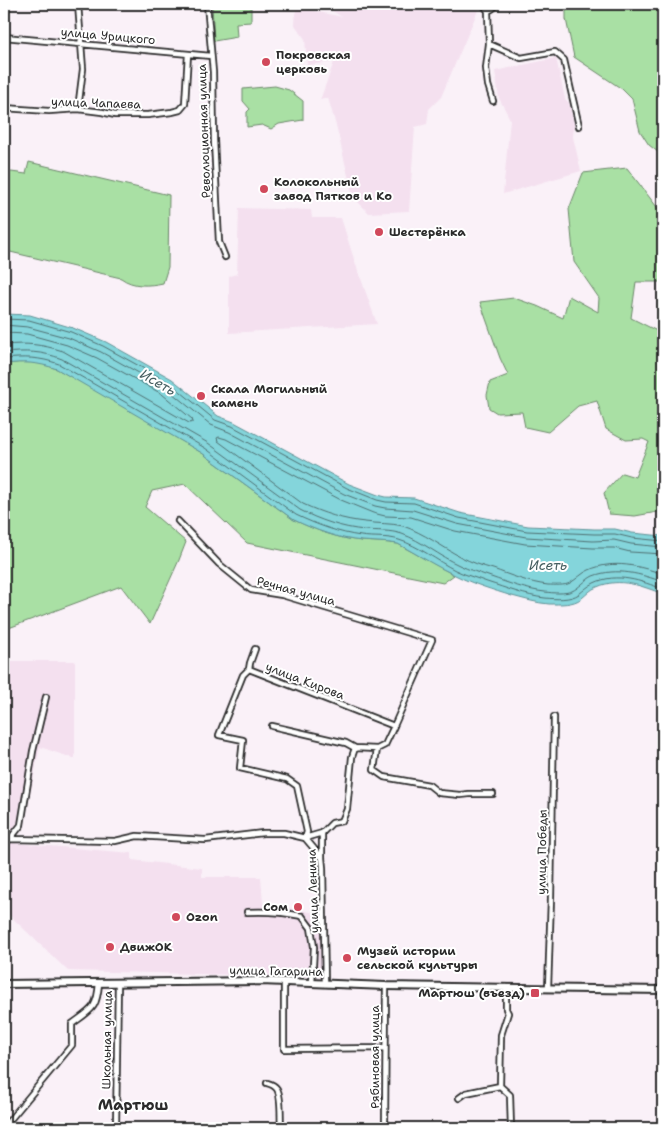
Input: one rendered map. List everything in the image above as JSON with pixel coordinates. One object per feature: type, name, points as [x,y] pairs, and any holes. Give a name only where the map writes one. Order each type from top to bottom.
[{"type":"main road","name":"улица Гагарина","points":[[4,984],[247,981],[386,986],[663,990]]},
{"type":"street","points":[[78,4],[83,69],[78,109]]},
{"type":"street","name":"Революционная улица","points":[[208,4],[213,72],[214,140],[220,242],[225,257]]},
{"type":"street","points":[[483,4],[488,11],[489,44],[486,68],[488,85],[493,101]]},
{"type":"street","points":[[488,11],[498,4]]},
{"type":"street","name":"улица Урицкого","points":[[4,37],[211,56]]},
{"type":"street","points":[[489,44],[522,58],[555,52],[564,60],[578,126]]},
{"type":"street","name":"улица Чапаева","points":[[4,108],[49,111],[78,109],[115,115],[148,114],[180,110],[185,104],[188,54]]},
{"type":"street","name":"Речная улица","points":[[178,522],[219,564],[251,590],[282,595],[432,640],[394,726]]},
{"type":"street","points":[[249,670],[255,650]]},
{"type":"street","name":"улица Кирова","points":[[306,838],[307,832],[297,786],[287,779],[240,768],[242,740],[219,735],[243,675],[249,670],[394,726]]},
{"type":"street","points":[[4,844],[21,825],[33,752],[46,697]]},
{"type":"street","name":"улица Победы","points":[[548,988],[554,717]]},
{"type":"street","points":[[272,726],[346,744],[355,748],[377,749],[385,745],[394,726]]},
{"type":"street","name":"улица Ленина","points":[[325,984],[322,833],[332,823],[342,821],[347,810],[352,757],[355,748]]},
{"type":"street","points":[[377,749],[374,770],[384,777],[428,785],[438,793],[460,795],[493,794]]},
{"type":"street","points":[[10,839],[115,841],[137,836],[205,840],[263,833],[306,838],[322,833]]},
{"type":"street","points":[[306,838],[322,858]]},
{"type":"street","points":[[247,912],[286,912],[302,916],[311,928],[314,947],[312,983]]},
{"type":"street","points":[[284,982],[284,1049],[385,1048]]},
{"type":"street","points":[[4,1127],[72,1045],[72,1024],[93,1008],[98,997],[99,983]]},
{"type":"street","name":"Школьная улица","points":[[116,1128],[118,983]]},
{"type":"street","name":"Рябиновая улица","points":[[385,1128],[386,986]]},
{"type":"street","points":[[506,987],[506,1009],[508,1014],[501,1035],[500,1086],[510,1095],[511,1128]]},
{"type":"street","points":[[267,1083],[272,1084],[277,1089],[280,1098],[281,1127],[364,1128]]},
{"type":"street","points":[[459,1098],[466,1093],[500,1086]]},
{"type":"shaded area","points":[[333,4],[468,4],[479,8],[441,97],[429,109],[427,124],[415,127],[409,211],[369,213],[353,197],[328,98],[320,100],[334,62],[307,65],[305,39],[295,25],[296,7],[342,17],[331,10]]},
{"type":"shaded area","points":[[556,58],[565,99],[569,103],[574,124],[573,137],[581,171],[503,194],[510,119],[499,98],[495,71]]},
{"type":"shaded area","points":[[239,208],[311,210],[312,218],[341,218],[377,324],[229,333],[229,276],[237,274]]},
{"type":"shaded area","points":[[4,661],[75,661],[75,759],[40,747],[24,824],[13,843],[132,853],[132,860],[202,868],[202,877],[261,877],[263,903],[321,914],[321,977],[68,971],[4,910]]},
{"type":"green space","points":[[212,4],[251,4],[251,22],[236,23],[237,37],[214,41]]},
{"type":"green space","points":[[566,4],[663,4],[663,156],[649,145],[640,131],[632,99],[622,89],[574,57],[566,19]]},
{"type":"green space","points":[[275,86],[289,90],[303,101],[303,120],[279,124],[271,129],[262,125],[247,127],[247,112],[250,109],[243,101],[243,89]]},
{"type":"green space","points":[[29,162],[169,195],[168,267],[163,283],[147,285],[131,283],[121,278],[6,251],[8,236],[4,231],[4,171],[26,174]]},
{"type":"green space","points":[[627,168],[663,215],[663,282],[636,282],[631,318],[661,333],[663,332],[663,511],[635,516],[609,514],[604,493],[622,473],[635,477],[649,442],[643,439],[626,440],[606,429],[597,401],[578,406],[548,432],[525,427],[522,412],[497,413],[489,408],[487,395],[490,382],[508,375],[480,302],[514,298],[563,318],[569,296],[598,312],[599,298],[574,262],[569,209],[583,173]]},
{"type":"green space","points":[[40,363],[57,369],[94,389],[202,453],[294,520],[336,536],[362,541],[398,544],[454,575],[443,583],[247,543],[185,484],[152,491],[145,507],[186,542],[150,624],[121,586],[6,629],[4,628],[4,364]]},
{"type":"water","name":"Исеть","points":[[4,314],[30,315],[73,328],[106,342],[172,379],[218,416],[234,422],[349,484],[378,495],[414,498],[460,513],[528,526],[615,529],[632,533],[663,536],[663,594],[631,584],[614,583],[595,588],[575,602],[562,604],[539,603],[483,587],[440,568],[398,544],[345,538],[327,534],[310,527],[294,520],[202,453],[57,369],[31,363],[4,364]]},
{"type":"place","name":"Покровская церковь","points":[[266,62]]},
{"type":"place","name":"Колокольный завод Пятков и Ко","points":[[264,189]]},
{"type":"place","name":"Шестерёнка","points":[[379,232]]},
{"type":"place","name":"Скала Могильный камень","points":[[201,396]]},
{"type":"place","name":"Сом","points":[[298,907]]},
{"type":"place","name":"Ozon","points":[[176,917]]},
{"type":"place","name":"ДвижОК","points":[[110,947]]},
{"type":"place","name":"Музей истории сельской культуры","points":[[347,958]]},
{"type":"place","name":"Мартюш (въезд)","points":[[535,993]]},
{"type":"district","name":"Мартюш","points":[[133,1105]]}]
